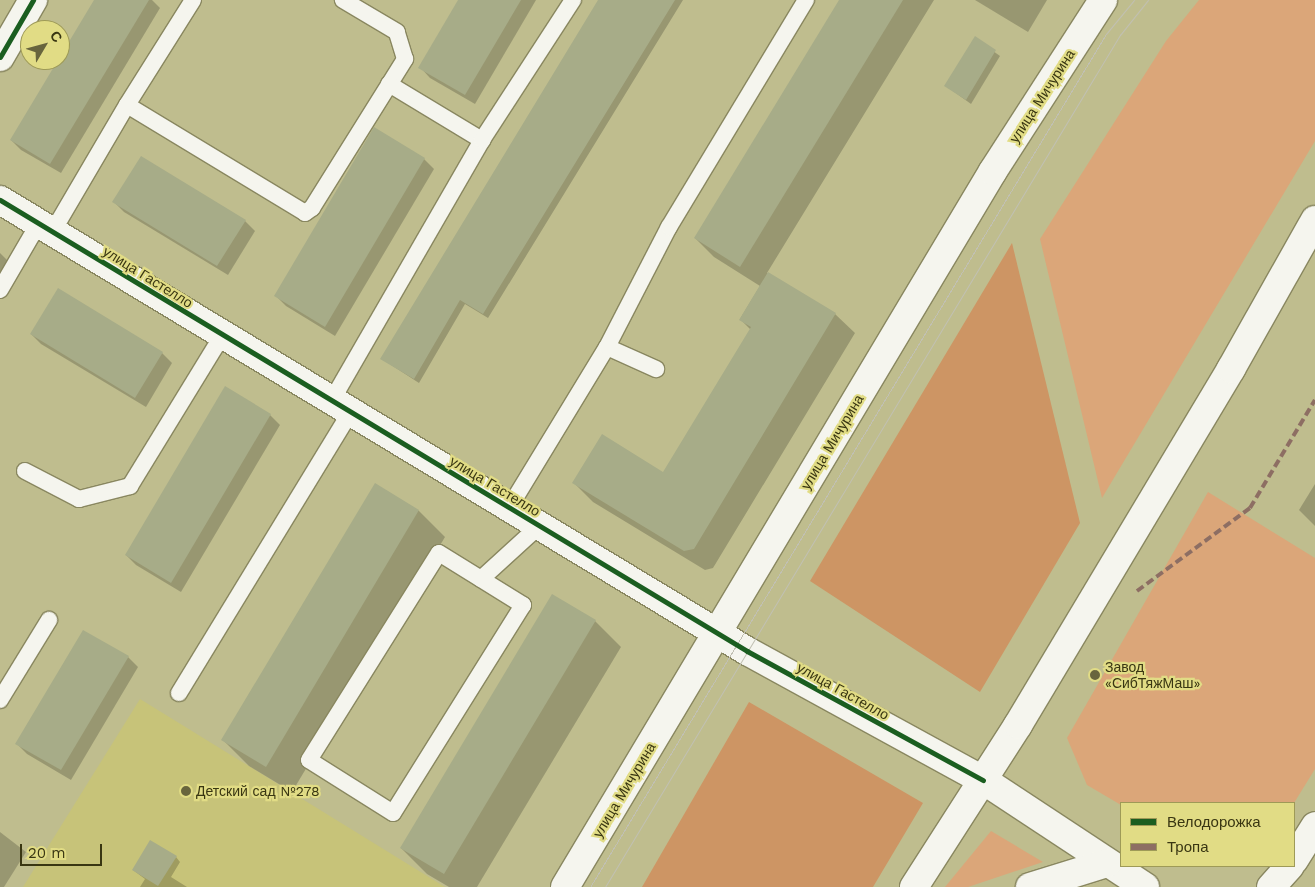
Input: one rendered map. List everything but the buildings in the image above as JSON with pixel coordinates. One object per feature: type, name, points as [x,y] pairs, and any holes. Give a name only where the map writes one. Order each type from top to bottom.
[{"type":"main road","points":[[0,57],[33,0]]},
{"type":"main road","name":"улица Мичурина","points":[[565,887],[719,634],[992,171],[1103,0]]},
{"type":"main road","name":"улица Гастелло","points":[[0,200],[222,336],[342,405],[508,508],[719,634],[983,780],[1145,887]]},
{"type":"main road","points":[[914,887],[983,780],[1231,369],[1315,220]]},
{"type":"main road","points":[[1300,859],[1315,826]]},
{"type":"main road","points":[[1030,887],[1107,863]]},
{"type":"main road","points":[[1271,887],[1292,867]]},
{"type":"lane","points":[[0,290],[46,227],[127,105],[193,0]]},
{"type":"lane","points":[[127,105],[305,213],[312,208],[405,59],[397,32],[343,0]]},
{"type":"lane","points":[[179,693],[342,405],[482,140],[573,0]]},
{"type":"lane","points":[[508,508],[607,347],[669,227],[806,0]]},
{"type":"lane","points":[[388,84],[482,140]]},
{"type":"lane","points":[[25,471],[79,499],[130,486],[222,336]]},
{"type":"lane","points":[[607,347],[656,369]]},
{"type":"lane","points":[[481,579],[539,526]]},
{"type":"lane","points":[[439,553],[481,579],[522,606],[393,813],[309,760],[439,553]]},
{"type":"lane","points":[[0,700],[49,620]]},
{"type":"shaded area","points":[[1199,0],[1315,0],[1315,141],[1102,498],[1040,239],[1166,41]]},
{"type":"shaded area","points":[[1012,243],[1080,523],[980,692],[810,581]]},
{"type":"shaded area","points":[[1208,492],[1315,558],[1315,769],[1295,802],[1120,802],[1120,804],[1087,785],[1067,738]]},
{"type":"shaded area","name":"Детский сад №278","points":[[140,699],[445,887],[23,887]]},
{"type":"shaded area","points":[[749,702],[923,803],[873,887],[642,887]]},
{"type":"shaded area","points":[[991,831],[1043,862],[968,887],[945,887]]},
{"type":"tram line","points":[[590,887],[1106,34],[1134,0]]},
{"type":"tram line","points":[[605,887],[1120,35],[1148,0]]},
{"type":"marked path","points":[[1137,591],[1250,508],[1315,400]]},
{"type":"cycle path","points":[[0,57],[33,0]]},
{"type":"cycle path","points":[[0,200],[747,651],[983,780]]},
{"type":"place","name":"Завод «СибТяжМаш»","points":[[1095,675]]},
{"type":"place","name":"Детский сад №278","points":[[186,791]]}]
